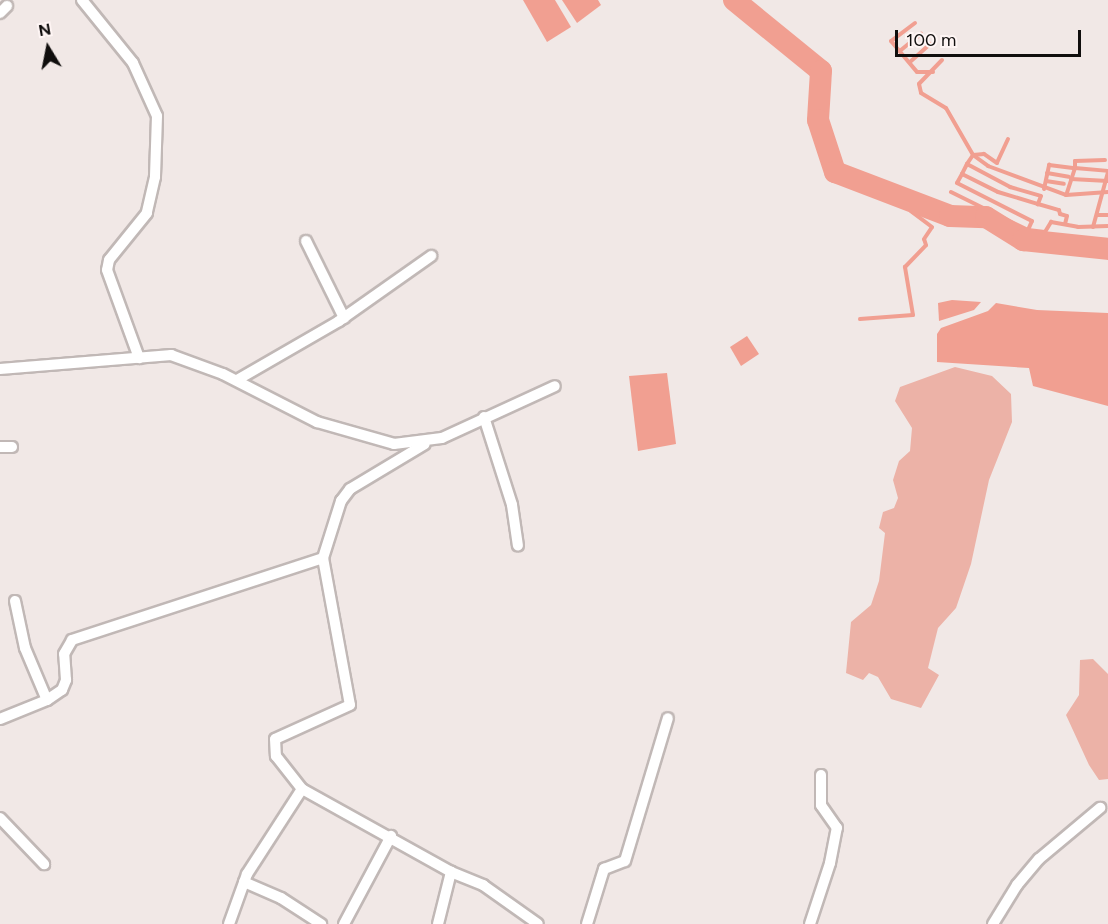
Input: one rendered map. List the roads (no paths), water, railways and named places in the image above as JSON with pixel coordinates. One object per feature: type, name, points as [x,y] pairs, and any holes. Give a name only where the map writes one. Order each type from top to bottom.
[{"type":"street","points":[[82,0],[133,63],[157,116],[155,177],[147,213],[110,260],[107,270],[139,358]]},
{"type":"street","points":[[306,241],[344,318]]},
{"type":"street","points":[[237,380],[344,318],[431,256]]},
{"type":"street","points":[[0,369],[175,356],[237,380],[317,422],[394,444],[427,442]]},
{"type":"street","points":[[538,924],[518,913],[495,892],[451,872],[391,836],[302,789],[276,756],[275,739],[350,705],[322,558],[341,501],[350,489],[427,442],[555,386]]},
{"type":"street","points":[[484,417],[512,505],[518,546]]},
{"type":"street","points":[[0,447],[12,447]]},
{"type":"street","points":[[0,719],[47,700],[66,686],[64,654],[72,640],[322,558]]},
{"type":"street","points":[[15,601],[25,648],[47,700]]},
{"type":"street","points":[[587,924],[604,869],[625,861],[668,718]]},
{"type":"street","points":[[810,924],[830,862],[837,828],[821,805],[821,775]]},
{"type":"street","points":[[229,924],[244,882],[270,834],[302,789]]},
{"type":"street","points":[[993,924],[1017,885],[1039,859],[1100,808]]},
{"type":"street","points":[[0,818],[44,864]]},
{"type":"street","points":[[344,924],[391,836]]},
{"type":"street","points":[[438,924],[451,872]]},
{"type":"street","points":[[244,882],[281,898],[321,924]]},
{"type":"waterway","points":[[734,0],[821,71],[818,120],[835,172],[950,216],[986,217],[1023,240],[1108,249]]},
{"type":"waterway","points":[[915,23],[891,41],[917,72],[933,72]]},
{"type":"waterway","points":[[901,50],[921,34]]},
{"type":"waterway","points":[[910,62],[930,44]]},
{"type":"waterway","points":[[942,60],[919,84],[921,93],[946,108],[973,155],[988,166],[1066,195],[1108,192]]},
{"type":"waterway","points":[[1008,139],[997,163],[984,154],[973,155],[967,164],[1010,187],[1041,196],[1038,204],[1059,210],[1060,214],[1067,216],[1065,224]]},
{"type":"waterway","points":[[1105,160],[1075,161],[1075,168],[1108,171]]},
{"type":"waterway","points":[[967,164],[962,174],[998,192],[1038,204]]},
{"type":"waterway","points":[[1044,189],[1049,165],[1075,168],[1066,195]]},
{"type":"waterway","points":[[1093,227],[1108,172]]},
{"type":"waterway","points":[[1047,173],[1069,177]]},
{"type":"waterway","points":[[962,174],[957,183],[1032,221],[1028,230],[1045,232],[1051,222],[1078,227],[1108,226]]},
{"type":"waterway","points":[[1071,179],[1108,181]]},
{"type":"waterway","points":[[1046,181],[1064,184]]},
{"type":"waterway","points":[[951,192],[1028,230]]},
{"type":"waterway","points":[[860,319],[913,315],[905,267],[926,245],[924,239],[932,227],[911,211],[908,202]]},
{"type":"waterway","points":[[1097,215],[1108,215]]}]
